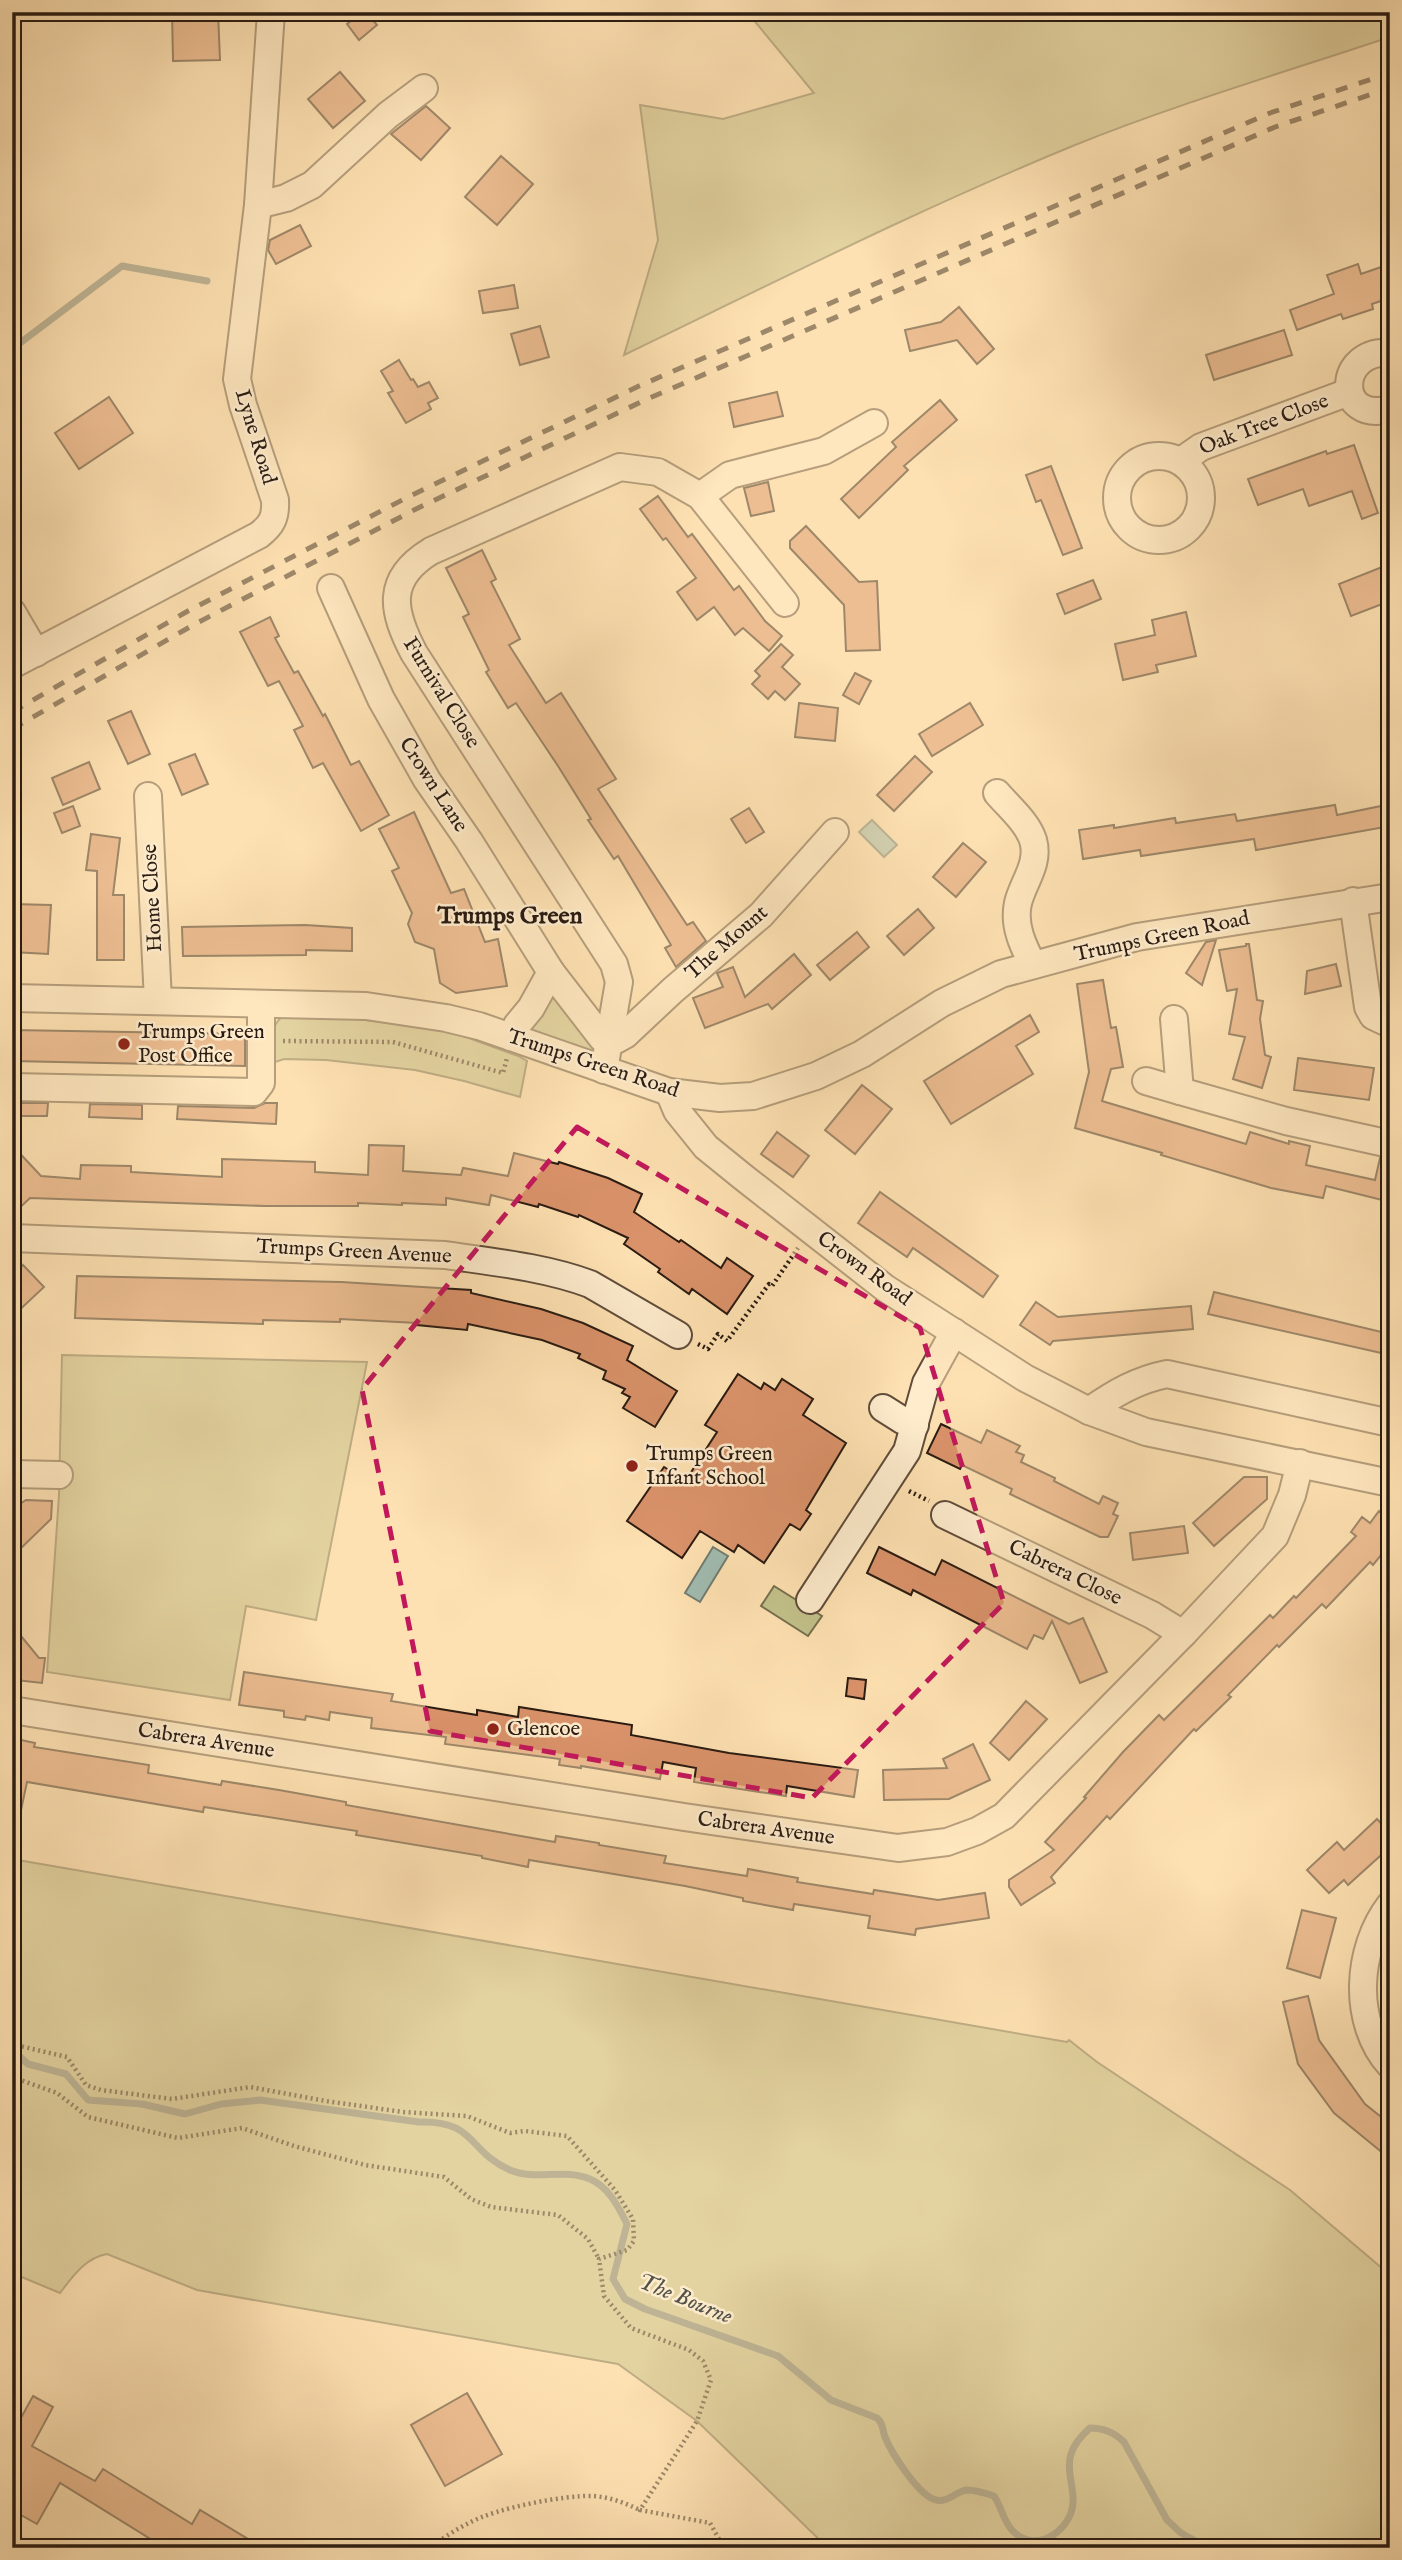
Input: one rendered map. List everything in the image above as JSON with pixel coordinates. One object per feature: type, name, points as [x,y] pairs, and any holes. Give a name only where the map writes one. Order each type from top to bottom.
[{"type":"street","name":"Lyne Road","points":[[12,665],[259,535],[270,527],[276,515],[275,500],[237,379],[258,205],[271,12]]},
{"type":"street","points":[[258,205],[286,198],[312,185],[388,115],[424,88]]},
{"type":"street","name":"Oak Tree Close","points":[[1390,353],[1380,353],[1362,361],[1350,375],[1348,383],[1352,399],[1366,408],[1378,411],[1390,409]]},
{"type":"street","name":"Oak Tree Close","points":[[1181,461],[1201,447],[1349,392]]},
{"type":"street","points":[[700,496],[730,475],[824,451],[874,423]]},
{"type":"street","name":"Furnival Close","points":[[604,1070],[619,982],[614,964],[414,653],[400,621],[399,585],[404,572],[416,560],[431,551],[620,467],[658,472],[700,496],[785,603]]},
{"type":"street","name":"Crown Lane","points":[[331,588],[393,723],[427,780],[469,841],[551,972],[597,1034],[607,1040]]},
{"type":"street","points":[[12,612],[36,653]]},
{"type":"street","points":[[997,793],[1025,825],[1033,841],[1033,866],[1018,902],[1017,915],[1019,934],[1033,965]]},
{"type":"street","name":"Home Close","points":[[148,796],[158,1001]]},
{"type":"street","name":"The Mount","points":[[607,1040],[616,1040],[625,1035],[761,915],[835,832]]},
{"type":"street","name":"Trumps Green Road","points":[[12,998],[366,1006],[446,1018],[513,1038],[669,1092],[720,1098],[753,1096],[816,1076],[872,1048],[970,988],[1001,974],[1137,937],[1390,897]]},
{"type":"street","points":[[1353,901],[1359,928],[1368,1007],[1373,1016],[1390,1024]]},
{"type":"street","points":[[513,1038],[517,1025],[531,1008],[551,972]]},
{"type":"street","points":[[12,1087],[254,1092],[261,1083],[261,1005]]},
{"type":"street","points":[[1174,1019],[1180,1091]]},
{"type":"street","points":[[1146,1081],[1286,1121],[1390,1144]]},
{"type":"street","name":"Crown Road","points":[[669,1092],[677,1111],[706,1147],[885,1287],[1025,1378],[1089,1411],[1146,1432],[1390,1483]]},
{"type":"street","name":"Trumps Green Avenue","points":[[12,1238],[445,1255],[496,1262],[574,1278],[590,1284],[678,1335]]},
{"type":"street","points":[[810,1600],[856,1527],[890,1481],[907,1451],[926,1383],[954,1332]]},
{"type":"street","points":[[1089,1411],[1119,1390],[1145,1378],[1167,1374],[1390,1423]]},
{"type":"street","points":[[883,1408],[901,1420],[915,1425]]},
{"type":"street","name":"Cabrera Avenue","points":[[12,1710],[684,1817],[898,1848],[922,1847],[967,1835],[1003,1816],[1184,1634],[1275,1536],[1292,1495],[1300,1463]]},
{"type":"street","points":[[12,1474],[58,1475]]},
{"type":"street","name":"Cabrera Close","points":[[944,1516],[1152,1615],[1184,1634]]},
{"type":"street","points":[[1390,1905],[1379,1920],[1369,1947],[1363,1993],[1368,2027],[1377,2048],[1390,2065]]},
{"type":"path","points":[[261,1040],[393,1042],[503,1073],[513,1038]]},
{"type":"path","points":[[678,1335],[708,1349],[718,1334],[727,1341],[769,1284],[772,1286],[810,1230]]},
{"type":"path","points":[[890,1481],[935,1504],[944,1516]]},
{"type":"path","points":[[12,2034],[20,2046],[67,2057],[86,2085],[101,2090],[172,2099],[250,2087],[377,2108],[467,2116],[510,2133],[525,2131],[567,2136],[615,2190],[633,2219],[634,2241],[627,2250],[599,2259]]},
{"type":"path","points":[[12,2077],[57,2093],[88,2117],[178,2138],[242,2128],[294,2146],[365,2165],[444,2177],[471,2199],[491,2207],[558,2216],[588,2239],[599,2259],[604,2296],[631,2328],[689,2350],[703,2361],[711,2380],[697,2421],[640,2510]]},
{"type":"path","points":[[429,2548],[472,2521],[518,2507],[594,2496],[621,2501],[640,2510],[709,2524],[724,2548]]},
{"type":"highlighted area","points":[[577,1127],[920,1328],[1004,1603],[812,1798],[430,1731],[362,1389]]},
{"type":"shaded area","points":[[747,12],[1390,12],[1390,37],[1192,102],[1075,145],[904,220],[624,355],[658,240],[640,105],[723,119],[814,93]]},
{"type":"shaded area","points":[[872,820],[897,845],[884,857],[859,832]]},
{"type":"shaded area","points":[[555,996],[596,1049],[588,1053],[529,1030],[551,997]]},
{"type":"shaded area","points":[[291,1011],[447,1030],[518,1056],[527,1061],[520,1097],[415,1070],[326,1060],[284,1059],[272,1063],[275,1026]]},
{"type":"shaded area","points":[[62,1355],[367,1362],[316,1620],[246,1606],[230,1700],[47,1672],[59,1495]]},
{"type":"shaded area","points":[[713,1547],[728,1556],[700,1602],[685,1593]]},
{"type":"shaded area","points":[[774,1586],[822,1616],[808,1636],[761,1606]]},
{"type":"shaded area","points":[[12,1859],[1067,2042],[1069,2040],[1097,2062],[1290,2190],[1390,2275],[1390,2548],[828,2548],[697,2421],[618,2364],[197,2290],[107,2254],[92,2259],[60,2293],[12,2273]]},
{"type":"building","points":[[172,12],[218,12],[220,60],[173,61]]},
{"type":"building","points":[[362,12],[366,12],[377,25],[359,40],[347,24]]},
{"type":"building","points":[[340,72],[365,101],[333,128],[308,99]]},
{"type":"building","points":[[426,106],[450,128],[421,160],[391,134]]},
{"type":"building","points":[[501,156],[533,184],[497,225],[465,197]]},
{"type":"building","points":[[300,225],[311,246],[276,264],[268,250],[270,240]]},
{"type":"building","points":[[1358,264],[1361,274],[1390,264],[1390,298],[1372,304],[1373,309],[1343,319],[1341,314],[1297,330],[1290,310],[1334,294],[1327,275]]},
{"type":"building","points":[[514,285],[518,308],[483,313],[479,291]]},
{"type":"building","points":[[959,307],[994,349],[977,364],[957,340],[910,351],[905,330],[941,322]]},
{"type":"building","points":[[540,326],[549,357],[520,365],[511,334]]},
{"type":"building","points":[[1284,330],[1292,355],[1214,380],[1206,355]]},
{"type":"building","points":[[399,360],[418,387],[429,382],[438,398],[428,403],[431,409],[406,423],[388,393],[393,391],[381,371]]},
{"type":"building","points":[[777,392],[783,416],[734,427],[729,403]]},
{"type":"building","points":[[109,397],[133,433],[79,469],[55,433]]},
{"type":"building","points":[[940,400],[957,420],[904,466],[908,470],[859,518],[841,499],[896,447],[892,442]]},
{"type":"building","points":[[1354,445],[1378,513],[1362,519],[1352,491],[1309,506],[1303,489],[1258,505],[1248,479],[1326,451],[1327,454]]},
{"type":"building","points":[[1051,466],[1082,548],[1063,555],[1041,500],[1036,502],[1026,475]]},
{"type":"building","points":[[768,482],[774,511],[751,516],[744,488]]},
{"type":"building","points":[[658,496],[688,537],[692,534],[734,590],[739,586],[765,621],[782,636],[769,651],[743,628],[735,635],[714,607],[697,620],[677,592],[696,578],[640,509]]},
{"type":"building","points":[[806,526],[859,582],[877,581],[880,650],[846,651],[844,605],[790,548],[790,541]]},
{"type":"building","points":[[482,550],[496,579],[491,582],[520,639],[509,645],[546,703],[561,693],[616,779],[598,789],[687,925],[693,922],[706,941],[676,967],[665,948],[671,945],[618,856],[614,859],[516,703],[508,708],[486,672],[489,670],[463,617],[469,614],[446,568]]},
{"type":"building","points":[[1382,567],[1390,588],[1390,601],[1351,616],[1339,584]]},
{"type":"building","points":[[1093,580],[1101,599],[1065,614],[1057,594]]},
{"type":"building","points":[[1186,612],[1196,656],[1156,665],[1158,672],[1123,680],[1115,644],[1155,635],[1152,620]]},
{"type":"building","points":[[270,617],[279,636],[275,638],[294,673],[298,671],[323,716],[325,714],[351,765],[359,761],[389,815],[361,831],[323,763],[313,768],[294,730],[303,726],[279,681],[268,686],[240,632]]},
{"type":"building","points":[[781,644],[793,655],[782,667],[800,684],[785,700],[775,691],[768,699],[752,684],[760,676],[755,671]]},
{"type":"building","points":[[855,673],[871,681],[859,704],[843,695]]},
{"type":"building","points":[[799,703],[838,708],[835,741],[795,737]]},
{"type":"building","points":[[970,703],[983,725],[932,756],[919,734]]},
{"type":"building","points":[[131,711],[150,754],[128,764],[108,721]]},
{"type":"building","points":[[195,754],[208,784],[182,795],[169,764]]},
{"type":"building","points":[[915,756],[932,772],[894,811],[877,795]]},
{"type":"building","points":[[89,762],[100,789],[63,805],[52,778]]},
{"type":"building","points":[[1335,805],[1337,815],[1381,806],[1385,827],[1256,850],[1254,839],[1141,856],[1140,850],[1083,859],[1079,830],[1114,825],[1114,828],[1175,818],[1176,823],[1235,814],[1237,821]]},
{"type":"building","points":[[73,806],[80,826],[62,833],[54,813]]},
{"type":"building","points":[[749,808],[764,832],[746,843],[731,819]]},
{"type":"building","points":[[414,812],[451,893],[464,889],[485,942],[498,939],[507,986],[456,993],[440,983],[434,949],[415,942],[408,924],[412,913],[392,871],[399,868],[379,829]]},
{"type":"building","points":[[91,834],[120,838],[113,895],[124,895],[124,960],[97,960],[97,871],[86,870]]},
{"type":"building","points":[[963,843],[986,862],[956,897],[933,877]]},
{"type":"building","points":[[12,904],[51,905],[48,954],[12,952]]},
{"type":"building","points":[[918,909],[934,928],[904,955],[887,936]]},
{"type":"building","points":[[305,925],[352,928],[352,951],[306,950],[306,955],[183,956],[182,927]]},
{"type":"building","points":[[857,932],[869,947],[830,980],[817,965]]},
{"type":"building","points":[[1216,940],[1202,985],[1186,973],[1206,942]]},
{"type":"building","points":[[1249,944],[1257,1000],[1263,1001],[1260,1019],[1265,1055],[1271,1057],[1262,1088],[1233,1079],[1245,1037],[1229,1034],[1237,989],[1227,991],[1219,950]]},
{"type":"building","points":[[794,954],[811,975],[772,1009],[768,1004],[705,1028],[693,998],[723,987],[717,973],[733,967],[745,997]]},
{"type":"building","points":[[1336,964],[1341,986],[1305,994],[1307,971]]},
{"type":"building","points":[[1103,980],[1111,1028],[1116,1027],[1123,1067],[1111,1069],[1102,1101],[1246,1144],[1250,1132],[1289,1144],[1289,1141],[1310,1146],[1306,1165],[1375,1180],[1380,1158],[1390,1159],[1390,1202],[1326,1186],[1323,1198],[1271,1188],[1075,1128],[1089,1072],[1077,984]]},
{"type":"building","points":[[1030,1015],[1039,1032],[1016,1046],[1033,1074],[951,1124],[924,1081]]},
{"type":"building","points":[[12,1030],[245,1034],[245,1066],[12,1061]]},
{"type":"building","points":[[1298,1058],[1374,1068],[1369,1100],[1294,1090]]},
{"type":"building","points":[[862,1085],[892,1109],[855,1154],[825,1130]]},
{"type":"building","points":[[12,1103],[48,1103],[47,1116],[12,1116]]},
{"type":"building","points":[[265,1103],[277,1103],[276,1124],[177,1119],[178,1106],[254,1108]]},
{"type":"building","points":[[90,1104],[142,1105],[142,1119],[89,1117]]},
{"type":"building","points":[[777,1132],[809,1156],[793,1177],[761,1154]]},
{"type":"building","points":[[12,1145],[41,1176],[80,1179],[81,1165],[131,1166],[131,1172],[222,1177],[222,1159],[315,1162],[315,1172],[368,1175],[369,1145],[404,1146],[403,1171],[461,1175],[463,1168],[508,1176],[514,1153],[558,1164],[559,1162],[608,1178],[642,1194],[634,1212],[721,1268],[727,1258],[753,1276],[727,1314],[692,1289],[689,1294],[658,1272],[660,1269],[624,1244],[628,1238],[579,1215],[578,1217],[539,1204],[538,1207],[491,1195],[489,1205],[446,1198],[446,1205],[358,1203],[358,1206],[265,1206],[30,1198],[12,1215]]},
{"type":"building","points":[[880,1192],[998,1276],[983,1297],[913,1248],[907,1257],[858,1223]]},
{"type":"building","points":[[23,1265],[44,1287],[12,1317],[12,1275]]},
{"type":"building","points":[[77,1276],[341,1282],[471,1290],[471,1293],[541,1309],[583,1323],[633,1346],[627,1360],[677,1391],[655,1427],[623,1408],[630,1397],[622,1393],[625,1389],[603,1379],[606,1371],[578,1358],[580,1354],[542,1340],[468,1324],[467,1330],[417,1323],[340,1319],[340,1322],[263,1320],[263,1324],[75,1318]]},
{"type":"building","points":[[1214,1292],[1390,1334],[1390,1355],[1208,1314]]},
{"type":"building","points":[[1036,1302],[1058,1317],[1191,1306],[1193,1329],[1053,1341],[1050,1345],[1020,1325]]},
{"type":"building","points":[[738,1374],[761,1389],[764,1383],[775,1390],[782,1379],[813,1399],[803,1415],[846,1443],[806,1510],[811,1514],[800,1530],[790,1524],[764,1563],[738,1545],[734,1552],[700,1531],[682,1558],[627,1521],[664,1467],[686,1480],[717,1432],[705,1425]]},
{"type":"building","points":[[941,1424],[981,1443],[987,1430],[1020,1446],[1016,1452],[1024,1455],[1021,1462],[1055,1478],[1054,1481],[1099,1504],[1103,1496],[1118,1503],[1113,1514],[1118,1516],[1108,1537],[1100,1537],[1010,1494],[1012,1489],[962,1465],[960,1469],[927,1453]]},
{"type":"building","points":[[1244,1477],[1267,1477],[1267,1499],[1214,1546],[1193,1523]]},
{"type":"building","points":[[26,1500],[52,1501],[51,1519],[12,1557],[12,1509]]},
{"type":"building","points":[[1379,1511],[1390,1520],[1390,1544],[1373,1565],[1370,1562],[1326,1608],[1322,1604],[1279,1647],[1277,1645],[1228,1695],[1231,1697],[1196,1731],[1194,1729],[1110,1819],[1107,1816],[1051,1877],[1055,1883],[1021,1905],[1009,1887],[1009,1880],[1054,1850],[1045,1842],[1086,1798],[1084,1797],[1123,1752],[1159,1715],[1164,1720],[1270,1615],[1273,1618],[1294,1596],[1296,1598],[1356,1536],[1351,1532],[1362,1517],[1370,1523]]},
{"type":"building","points":[[1184,1526],[1188,1553],[1133,1560],[1130,1533]]},
{"type":"building","points":[[879,1547],[935,1575],[942,1560],[1069,1624],[1083,1618],[1107,1672],[1080,1683],[1052,1621],[1043,1639],[1034,1635],[1027,1649],[913,1590],[911,1595],[867,1573]]},
{"type":"building","points":[[12,1625],[39,1658],[45,1658],[42,1683],[16,1680],[12,1674]]},
{"type":"building","points":[[244,1672],[393,1694],[391,1701],[477,1715],[477,1710],[518,1717],[519,1707],[632,1725],[631,1735],[729,1753],[858,1770],[854,1797],[787,1786],[786,1796],[694,1782],[696,1768],[663,1762],[660,1779],[559,1765],[560,1759],[445,1744],[446,1737],[371,1728],[372,1718],[330,1712],[329,1720],[306,1716],[305,1720],[284,1717],[284,1711],[239,1705]]},
{"type":"building","points":[[848,1678],[866,1680],[864,1699],[846,1696]]},
{"type":"building","points":[[1026,1701],[1047,1719],[1009,1760],[990,1743]]},
{"type":"building","points":[[12,1738],[35,1743],[34,1747],[149,1765],[148,1773],[221,1785],[222,1781],[279,1790],[346,1802],[346,1805],[555,1842],[556,1836],[599,1843],[666,1856],[664,1863],[747,1876],[748,1869],[798,1878],[797,1882],[873,1894],[874,1890],[938,1900],[985,1893],[989,1918],[916,1929],[915,1935],[868,1928],[870,1916],[794,1904],[793,1910],[685,1886],[529,1860],[528,1867],[482,1856],[356,1835],[357,1831],[204,1807],[203,1812],[27,1782],[20,1815],[12,1814]]},
{"type":"building","points":[[973,1744],[990,1780],[949,1799],[884,1800],[883,1770],[947,1768],[943,1759]]},
{"type":"building","points":[[1377,1819],[1390,1833],[1390,1847],[1348,1885],[1344,1880],[1329,1893],[1307,1870],[1337,1842],[1344,1850]]},
{"type":"building","points":[[1302,1910],[1336,1918],[1320,1978],[1287,1968]]},
{"type":"building","points":[[1308,1996],[1319,2040],[1365,2104],[1390,2124],[1390,2159],[1334,2113],[1298,2064],[1283,2002]]},
{"type":"building","points":[[467,2393],[502,2454],[445,2486],[411,2425]]},
{"type":"building","points":[[33,2396],[53,2407],[32,2446],[95,2481],[103,2469],[192,2524],[200,2510],[263,2548],[165,2548],[60,2483],[37,2524],[12,2510],[12,2434]]},
{"type":"waterway","points":[[12,349],[122,266],[207,281]]},
{"type":"waterway","name":"The Bourne","points":[[12,2050],[28,2064],[66,2074],[88,2100],[142,2104],[185,2114],[221,2104],[260,2100],[438,2123],[462,2132],[496,2163],[510,2170],[530,2174],[570,2174],[590,2179],[608,2193],[627,2224],[613,2279],[625,2299],[645,2309],[778,2356],[831,2400],[877,2418],[900,2463],[914,2483],[929,2497],[944,2500],[967,2490],[994,2496],[1008,2525],[1019,2536],[1027,2540],[1045,2539],[1060,2529],[1071,2513],[1073,2498],[1069,2469],[1074,2447],[1090,2428],[1100,2429],[1124,2442],[1167,2520],[1181,2533],[1208,2548]]},
{"type":"railway","points":[[12,712],[188,611],[410,496],[639,386],[1270,113],[1390,73]]},
{"type":"railway","points":[[12,729],[195,624],[416,509],[645,400],[1275,127],[1390,88]]},
{"type":"place","name":"Trumps Green Post Office","points":[[124,1044]]},
{"type":"place","name":"Trumps Green Infant School","points":[[632,1466]]},
{"type":"place","name":"Glencoe","points":[[493,1729]]},
{"type":"district","name":"Trumps Green","points":[[510,916]]}]
